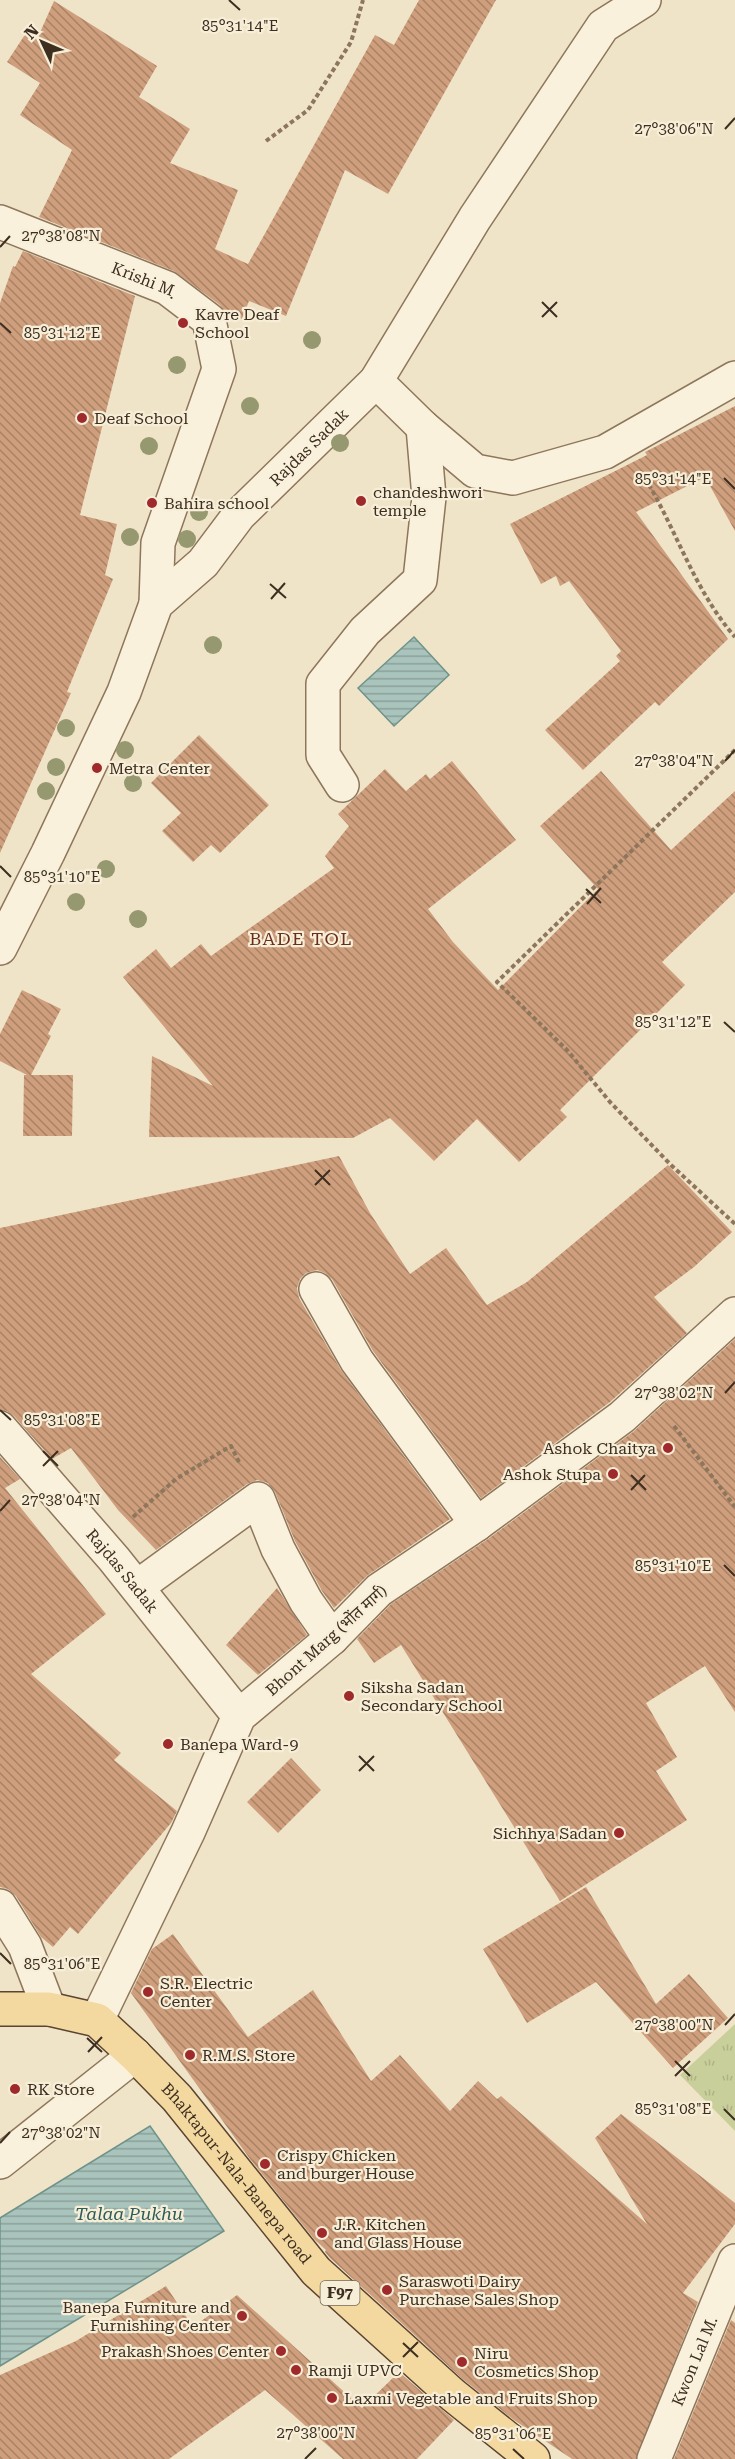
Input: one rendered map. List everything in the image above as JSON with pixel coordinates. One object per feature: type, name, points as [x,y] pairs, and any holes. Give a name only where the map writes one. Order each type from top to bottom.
[{"type":"main road","name":"Bhaktapur-Nala-Banepa road","points":[[0,2009],[49,2009],[97,2020],[177,2098],[316,2271],[453,2395],[534,2459]]},
{"type":"street","name":"Rajdas Sadak","points":[[0,948],[124,692],[156,604],[203,563],[239,515],[375,381],[475,218],[603,26],[644,0]]},
{"type":"street","name":"Krishi M.","points":[[3,233],[167,288],[209,320],[219,369],[158,543],[156,604]]},
{"type":"street","points":[[375,381],[423,428],[475,471],[513,478],[605,452],[735,378]]},
{"type":"street","points":[[342,784],[323,755],[323,684],[365,631],[420,580],[429,497],[423,428]]},
{"type":"street","points":[[316,1289],[357,1361],[477,1524]]},
{"type":"street","name":"Bhont Marg (भाेंत मार्ग)","points":[[97,2020],[188,1832],[239,1716],[332,1638],[379,1590],[477,1524],[649,1395],[735,1314]]},
{"type":"street","name":"Rajdas Sadak","points":[[0,1428],[137,1587],[239,1716]]},
{"type":"street","points":[[137,1587],[258,1499],[278,1550],[306,1601],[332,1638]]},
{"type":"street","points":[[0,1906],[26,1946],[49,2009]]},
{"type":"street","points":[[0,2163],[135,2055]]},
{"type":"street","name":"Kwon Lal M.","points":[[654,2459],[735,2261]]},
{"type":"path","points":[[266,141],[308,110],[351,42],[363,0]]},
{"type":"path","points":[[624,441],[650,485],[682,555],[706,597],[735,637]]},
{"type":"path","points":[[735,750],[497,982],[567,1050],[610,1102],[735,1224]]},
{"type":"path","points":[[649,1395],[735,1507]]},
{"type":"path","points":[[129,1520],[176,1479],[231,1446],[258,1499]]},
{"type":"green space","points":[[735,2024],[735,2131],[680,2075]]},
{"type":"water","points":[[414,637],[449,675],[394,726],[358,688]]},
{"type":"water","name":"Talaa Pukhu","points":[[150,2126],[224,2231],[0,2366],[0,2218]]},
{"type":"building","points":[[419,0],[496,0],[388,194],[345,170],[286,316],[249,301],[242,319],[225,312],[220,305],[174,271],[39,217],[72,150],[20,115],[40,83],[7,62],[28,30],[38,37],[54,1],[157,66],[139,97],[190,129],[170,163],[238,190],[215,249],[248,264],[375,35],[394,45]]},
{"type":"building","points":[[23,251],[135,296],[80,515],[117,524],[105,575],[113,579],[67,692],[71,693],[0,853],[0,303],[13,266],[15,267]]},
{"type":"building","points":[[735,406],[735,531],[705,477],[636,512],[728,639],[659,706],[655,702],[583,770],[545,730],[620,661],[616,656],[621,651],[569,581],[560,586],[556,576],[541,584],[510,524],[647,455],[645,452]]},
{"type":"building","points":[[199,735],[269,805],[220,853],[211,845],[193,862],[162,831],[181,813],[151,783]]},
{"type":"building","points":[[452,761],[516,840],[428,909],[453,942],[498,990],[598,889],[540,826],[601,771],[671,850],[735,791],[735,892],[662,962],[685,985],[560,1110],[567,1117],[519,1162],[477,1119],[434,1161],[390,1118],[353,1138],[149,1137],[152,1056],[213,1086],[123,977],[156,949],[171,968],[201,944],[211,956],[334,868],[325,856],[349,826],[338,814],[385,769],[406,791],[426,774],[430,779]]},
{"type":"building","points":[[22,990],[61,1009],[48,1034],[51,1036],[31,1075],[73,1075],[72,1136],[23,1136],[24,1075],[27,1075],[0,1061],[0,1034]]},
{"type":"building","points":[[339,1156],[370,1213],[410,1274],[446,1248],[487,1305],[527,1282],[668,1165],[732,1232],[694,1267],[654,1297],[687,1333],[610,1402],[481,1498],[373,1351],[332,1279],[317,1270],[306,1273],[300,1279],[297,1288],[299,1298],[341,1370],[450,1519],[368,1575],[334,1608],[322,1591],[295,1541],[275,1492],[268,1483],[257,1480],[247,1484],[156,1550],[118,1510],[71,1448],[52,1459],[14,1416],[7,1411],[0,1410],[0,1228]]},
{"type":"building","points":[[735,1339],[735,1712],[705,1666],[646,1703],[677,1757],[656,1771],[687,1820],[560,1901],[401,1645],[374,1663],[357,1639],[391,1604],[488,1539],[633,1432]]},
{"type":"building","points":[[0,1457],[20,1479],[5,1488],[106,1614],[31,1674],[121,1753],[114,1760],[177,1811],[171,1823],[78,1934],[70,1927],[53,1947],[41,1937],[16,1896],[8,1889],[0,1887]]},
{"type":"building","points":[[277,1588],[307,1635],[258,1675],[226,1645]]},
{"type":"building","points":[[291,1758],[321,1790],[278,1833],[247,1802]]},
{"type":"building","points":[[586,1887],[656,2004],[689,1974],[728,2018],[673,2068],[596,1982],[527,2023],[483,1949]]},
{"type":"building","points":[[173,1934],[248,2037],[313,1990],[371,2081],[400,2055],[450,2111],[478,2081],[497,2099],[501,2096],[647,2224],[595,2138],[621,2114],[735,2203],[735,2224],[683,2293],[698,2302],[636,2459],[572,2459],[514,2420],[465,2381],[330,2258],[326,2250],[314,2239],[250,2159],[131,1993],[152,1949]]},
{"type":"building","points":[[166,2286],[193,2327],[237,2295],[362,2408],[399,2372],[454,2420],[417,2459],[343,2459],[265,2390],[169,2459],[0,2459],[0,2375],[76,2341]]},
{"type":"building","points":[[731,2320],[735,2323],[735,2459],[674,2459]]},
{"type":"place","name":"Kavre Deaf School","points":[[183,323]]},
{"type":"place","name":"Deaf School","points":[[82,418]]},
{"type":"place","name":"chandeshwori temple","points":[[361,501]]},
{"type":"place","name":"Bahira school","points":[[152,503]]},
{"type":"place","name":"Metra Center","points":[[97,768]]},
{"type":"place","name":"Ashok Chaitya","points":[[668,1448]]},
{"type":"place","name":"Ashok Stupa","points":[[613,1474]]},
{"type":"place","name":"Siksha Sadan Secondary School","points":[[349,1696]]},
{"type":"place","name":"Banepa Ward-9","points":[[168,1744]]},
{"type":"place","name":"Sichhya Sadan","points":[[619,1833]]},
{"type":"place","name":"S.R. Electric Center","points":[[148,1992]]},
{"type":"place","name":"R.M.S. Store","points":[[190,2055]]},
{"type":"place","name":"RK Store","points":[[15,2089]]},
{"type":"place","name":"Crispy Chicken and burger House","points":[[265,2164]]},
{"type":"place","name":"J.R. Kitchen and Glass House","points":[[322,2233]]},
{"type":"place","name":"Saraswoti Dairy Purchase Sales Shop","points":[[387,2290]]},
{"type":"place","name":"Banepa Furniture and Furnishing Center","points":[[242,2316]]},
{"type":"place","name":"Prakash Shoes Center","points":[[281,2351]]},
{"type":"place","name":"Niru Cosmetics Shop","points":[[462,2362]]},
{"type":"place","name":"Ramji UPVC","points":[[296,2370]]},
{"type":"place","name":"Laxmi Vegetable and Fruits Shop","points":[[332,2398]]},
{"type":"district","name":"BADE TOL","points":[[301,939]]}]
